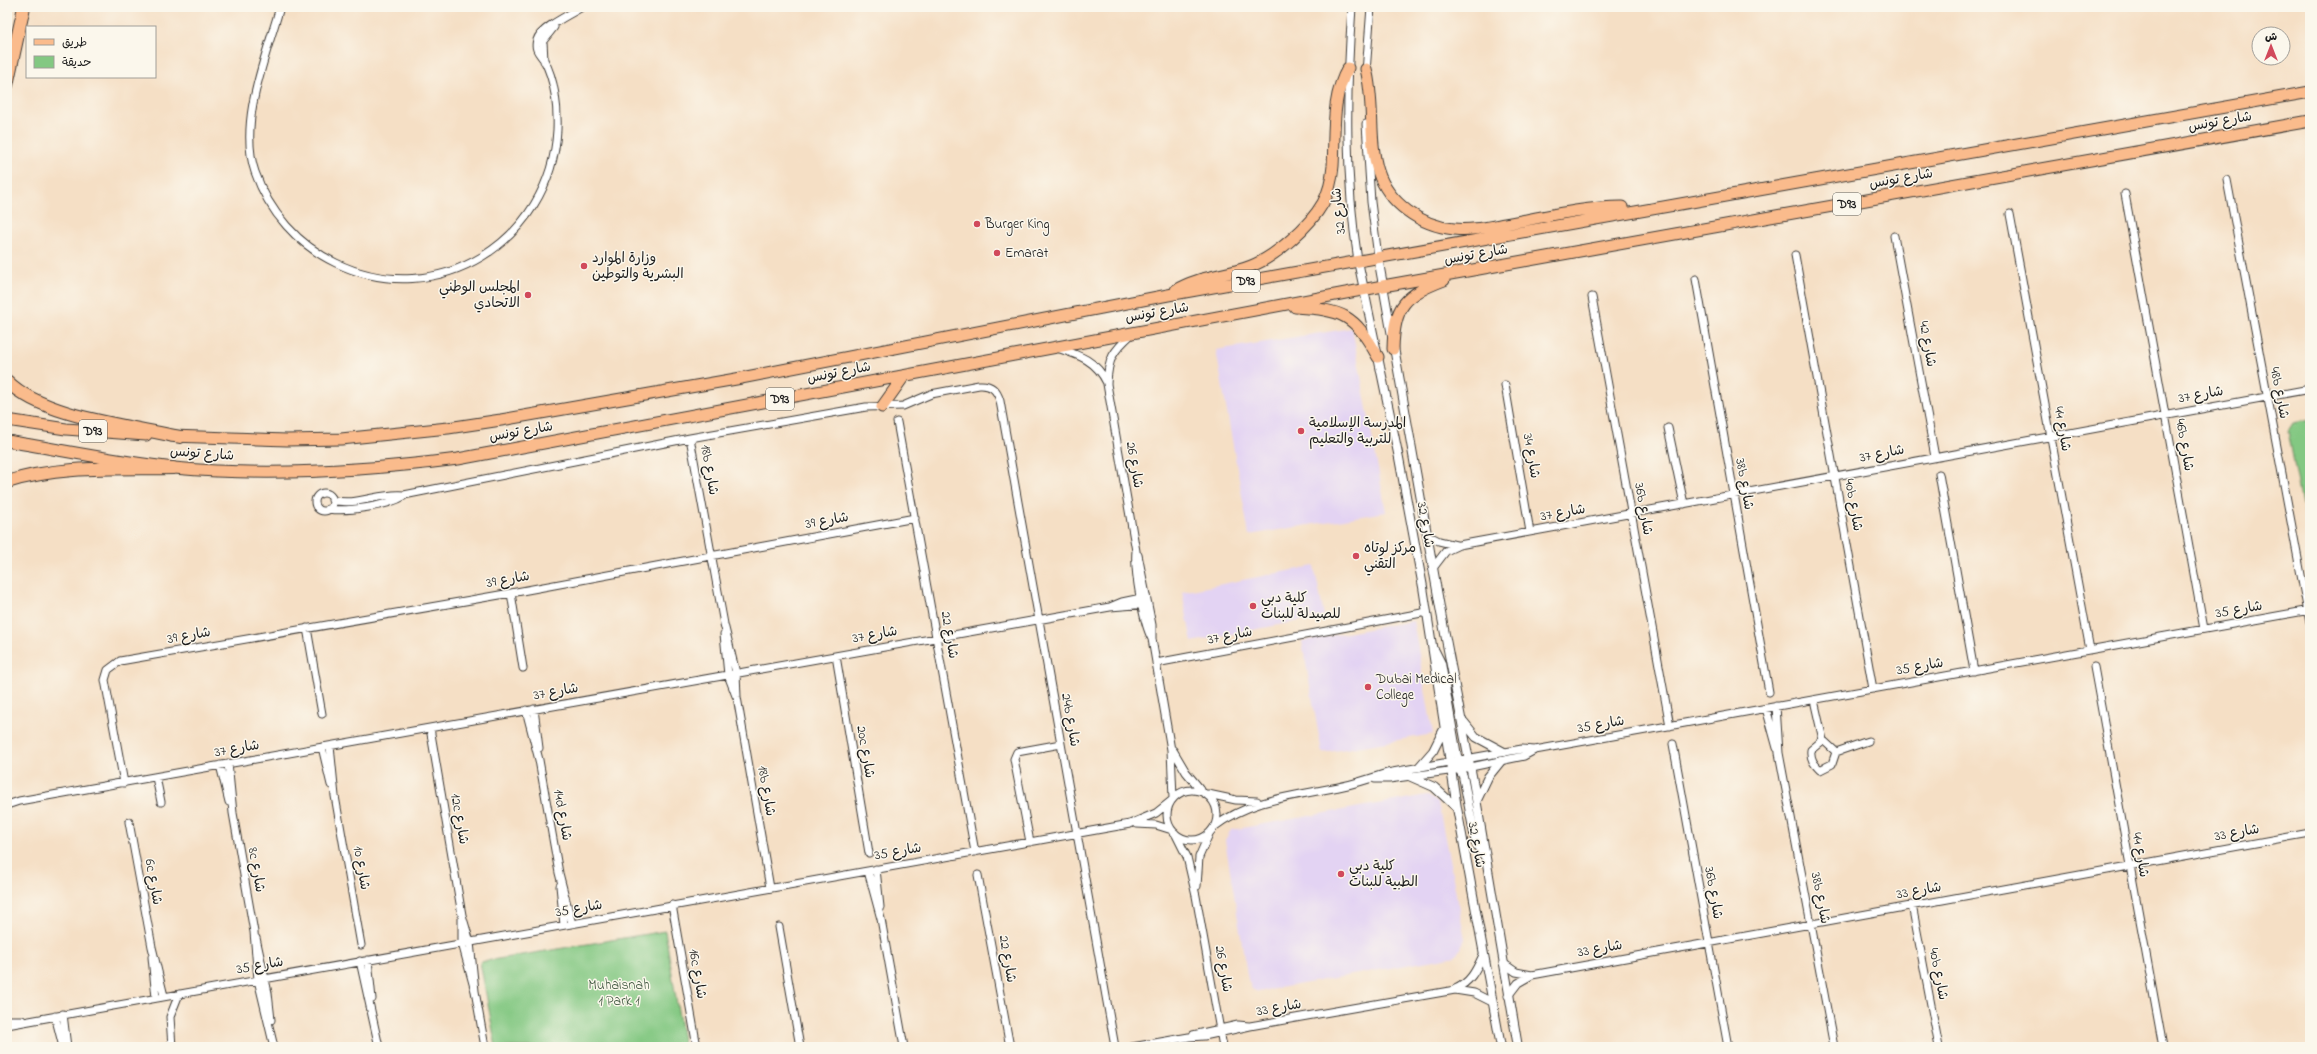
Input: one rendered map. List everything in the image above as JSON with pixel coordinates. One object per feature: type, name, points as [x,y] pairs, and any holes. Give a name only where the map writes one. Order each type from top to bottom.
[{"type":"highway","points":[[7,85],[24,7]]},
{"type":"highway","points":[[7,381],[26,396],[61,411],[180,436]]},
{"type":"highway","points":[[7,482],[31,474],[66,470],[173,468]]},
{"type":"main road","points":[[1168,295],[1189,283],[1240,270],[1261,262],[1279,249],[1315,216],[1329,189],[1332,174],[1337,96],[1348,68]]},
{"type":"main road","points":[[1366,69],[1371,92],[1374,153],[1379,173],[1395,200],[1421,219],[1442,228],[1466,230],[1595,209],[1644,209]]},
{"type":"main road","name":"شارع تونس","points":[[7,420],[66,429],[280,440],[341,439],[448,428],[736,379],[1168,295],[1644,209],[2310,92]]},
{"type":"main road","name":"شارع تونس","points":[[7,441],[173,468],[287,473],[401,466],[500,452],[1383,286],[2310,121]]},
{"type":"main road","points":[[1393,349],[1395,321],[1398,312],[1408,298],[1423,289],[1466,272]]},
{"type":"main road","points":[[1276,306],[1327,309],[1347,317],[1362,329],[1378,357]]},
{"type":"main road","points":[[882,407],[904,376]]},
{"type":"street","points":[[280,7],[250,116],[250,152],[254,170],[261,187],[279,218],[304,243],[334,263],[369,275],[405,279],[425,278],[461,267],[499,246],[525,219],[542,191],[556,146],[556,102],[544,61],[537,52],[537,38],[543,31],[582,7]]},
{"type":"street","name":"شارع 32","points":[[1352,7],[1348,68],[1348,171],[1358,261],[1399,458],[1427,612],[1456,808],[1500,1047]]},
{"type":"street","name":"شارع 32","points":[[1371,7],[1366,69],[1368,169],[1374,235],[1393,349],[1469,758],[1508,996],[1518,1047]]},
{"type":"street","name":"48b شارع","points":[[2227,180],[2266,397],[2309,610],[2310,624]]},
{"type":"street","name":"46b شارع","points":[[2125,194],[2204,629]]},
{"type":"street","name":"شارع 44","points":[[2010,214],[2090,650]]},
{"type":"street","name":"شارع 42","points":[[1894,236],[1935,457]]},
{"type":"street","name":"40b شارع","points":[[1794,255],[1873,689]]},
{"type":"street","name":"38b شارع","points":[[1696,279],[1732,495],[1769,692]]},
{"type":"street","name":"36b شارع","points":[[1592,297],[1630,514],[1670,726]]},
{"type":"street","name":"شارع 26","points":[[1107,384],[1111,358],[1114,351],[1134,332]]},
{"type":"street","name":"شارع 26","points":[[1055,348],[1090,361],[1102,374],[1107,384],[1136,551],[1141,563],[1146,626],[1152,639],[1169,738],[1173,774],[1172,799]]},
{"type":"street","name":"24b شارع","points":[[903,406],[931,394],[979,385],[990,386],[999,398],[1115,1047]]},
{"type":"street","name":"شارع 34","points":[[1505,385],[1530,532]]},
{"type":"street","name":"شارع 37","points":[[1433,568],[1446,551],[1459,545],[2310,389]]},
{"type":"street","points":[[891,396],[903,406]]},
{"type":"street","points":[[404,496],[390,495],[344,502],[332,500],[326,493],[316,496],[316,506],[322,510],[345,510],[387,503],[404,496],[690,438],[866,407],[903,406]]},
{"type":"street","name":"شارع 22","points":[[897,422],[975,852]]},
{"type":"street","points":[[1668,428],[1684,504]]},
{"type":"street","name":"18b شارع","points":[[690,438],[724,624],[736,673],[737,698],[770,888]]},
{"type":"street","points":[[1939,474],[1974,671]]},
{"type":"street","points":[[328,509],[332,500]]},
{"type":"street","name":"شارع 39","points":[[124,783],[105,680],[108,670],[120,661],[511,593],[915,518]]},
{"type":"street","name":"شارع 37","points":[[1427,535],[1439,542],[1459,545]]},
{"type":"street","points":[[511,593],[523,668]]},
{"type":"street","name":"شارع 37","points":[[7,805],[20,800],[124,783],[228,763],[1039,620],[1110,607],[1122,602],[1145,601]]},
{"type":"street","name":"شارع 35","points":[[1375,778],[1387,773],[1449,761],[1522,749],[1535,750],[2309,610]]},
{"type":"street","name":"شارع 37","points":[[1156,663],[1427,612]]},
{"type":"street","name":"18b شارع","points":[[724,624],[728,674],[737,698]]},
{"type":"street","points":[[307,628],[322,714]]},
{"type":"street","points":[[1433,649],[1441,663],[1458,760],[1462,764],[1470,767]]},
{"type":"street","name":"20c شارع","points":[[836,656],[869,853]]},
{"type":"street","name":"شارع 44","points":[[2094,667],[2163,1047]]},
{"type":"street","points":[[1814,700],[1823,740],[1836,752]]},
{"type":"street","name":"38b شارع","points":[[1776,706],[1779,753]]},
{"type":"street","name":"38b شارع","points":[[1766,708],[1779,753],[1834,1047]]},
{"type":"street","name":"14d شارع","points":[[534,709],[539,760],[559,874],[564,925]]},
{"type":"street","name":"14d شارع","points":[[526,710],[539,760]]},
{"type":"street","points":[[1461,717],[1469,730],[1476,736],[1504,752]]},
{"type":"street","name":"12c شارع","points":[[430,728],[462,915],[470,942],[475,991],[485,1047]]},
{"type":"street","points":[[1419,767],[1433,751],[1444,728]]},
{"type":"street","name":"شارع 26","points":[[1169,738],[1186,772],[1204,793]]},
{"type":"street","points":[[1823,740],[1811,750],[1812,762],[1820,770],[1832,764],[1836,752]]},
{"type":"street","points":[[1836,752],[1868,741]]},
{"type":"street","points":[[1030,842],[1014,760],[1017,752],[1061,744]]},
{"type":"street","name":"36b شارع","points":[[1673,744],[1728,1047]]},
{"type":"street","name":"شارع 10","points":[[330,746],[335,796],[361,945]]},
{"type":"street","name":"شارع 10","points":[[322,747],[335,796]]},
{"type":"street","name":"شارع 35","points":[[1214,827],[1238,811],[1265,801],[1375,778],[1409,776],[1460,769],[1524,756],[1535,750]]},
{"type":"street","points":[[1449,761],[1460,769],[1476,844],[1485,858]]},
{"type":"street","points":[[1476,800],[1488,777],[1501,761]]},
{"type":"street","name":"8c شارع","points":[[228,763],[233,813],[254,932],[266,978],[274,1047]]},
{"type":"street","name":"8c شارع","points":[[220,765],[233,813]]},
{"type":"street","points":[[1409,776],[1434,787],[1456,808]]},
{"type":"street","points":[[156,777],[161,802]]},
{"type":"street","points":[[1187,790],[1204,793],[1216,805],[1218,812],[1214,827],[1203,838],[1188,840],[1173,832],[1167,816],[1172,799],[1187,790]]},
{"type":"street","name":"شارع 35","points":[[1204,793],[1236,800],[1265,801]]},
{"type":"street","name":"شارع 35","points":[[7,1026],[63,1014],[1130,824],[1152,816],[1172,799]]},
{"type":"street","name":"6c شارع","points":[[129,822],[152,947],[164,996]]},
{"type":"street","name":"شارع 35","points":[[1130,824],[1156,825],[1173,832]]},
{"type":"street","name":"شارع 26","points":[[1173,832],[1188,857],[1223,1047]]},
{"type":"street","name":"شارع 26","points":[[1196,896],[1199,857],[1209,833]]},
{"type":"street","name":"شارع 33","points":[[1508,996],[1518,983],[1532,975],[2310,833]]},
{"type":"street","points":[[872,870],[904,1047]]},
{"type":"street","name":"14d شارع","points":[[559,874],[572,924]]},
{"type":"street","name":"شارع 22","points":[[978,875],[1010,1047]]},
{"type":"street","name":"16c شارع","points":[[672,906],[698,1047]]},
{"type":"street","name":"40b شارع","points":[[1912,906],[1939,1047]]},
{"type":"street","name":"12c شارع","points":[[462,915],[462,943],[475,991]]},
{"type":"street","points":[[779,927],[800,1047]]},
{"type":"street","name":"8c شارع","points":[[254,932],[258,980],[271,1029]]},
{"type":"street","name":"6c شارع","points":[[152,947],[156,998]]},
{"type":"street","name":"شارع 33","points":[[1455,990],[1462,986],[1473,975],[1483,955]]},
{"type":"street","points":[[368,960],[372,1011]]},
{"type":"street","points":[[360,961],[379,1047]]},
{"type":"street","name":"شارع 33","points":[[1503,963],[1516,972],[1532,975]]},
{"type":"street","name":"شارع 33","points":[[1132,1047],[1189,1037],[1199,1032],[1220,1031],[1241,1025],[1250,1026],[1455,990],[1474,993],[1492,1002]]},
{"type":"street","points":[[172,1047],[170,1017],[179,994]]},
{"type":"street","points":[[63,1014],[67,1047]]},
{"type":"street","points":[[55,1016],[62,1047]]},
{"type":"street","name":"شارع 35","points":[[7,1020],[33,1020]]},
{"type":"shaded area","name":"المدرسة الإسلامية للتربية والتعليم","points":[[1352,328],[1386,512],[1249,535],[1216,350]]},
{"type":"shaded area","name":"كلية دبي للصيدلة للبنات","points":[[1314,566],[1324,616],[1192,642],[1182,592]]},
{"type":"shaded area","name":"Dubai Medical College","points":[[1413,621],[1433,734],[1322,753],[1302,641]]},
{"type":"shaded area","name":"كلية دبي الطبية للبنات","points":[[1427,795],[1438,803],[1465,939],[1456,956],[1258,992],[1252,989],[1248,980],[1225,840],[1231,830]]},
{"type":"green space","points":[[2310,420],[2310,547],[2288,431],[2293,423]]},
{"type":"green space","name":"Muhaisnah 1 Park 1","points":[[665,931],[684,1047],[496,1047],[480,962]]},
{"type":"place","name":"Burger King","points":[[977,224]]},
{"type":"place","name":"Emarat","points":[[997,253]]},
{"type":"place","name":"وزارة الموارد البشرية والتوطين","points":[[584,266]]},
{"type":"place","name":"المجلس الوطني الاتحادي","points":[[528,295]]},
{"type":"place","name":"المدرسة الإسلامية للتربية والتعليم","points":[[1301,431]]},
{"type":"place","name":"مركز لوتاه التقني","points":[[1356,556]]},
{"type":"place","name":"كلية دبي للصيدلة للبنات","points":[[1253,606]]},
{"type":"place","name":"Dubai Medical College","points":[[1368,687]]},
{"type":"place","name":"كلية دبي الطبية للبنات","points":[[1341,874]]}]
